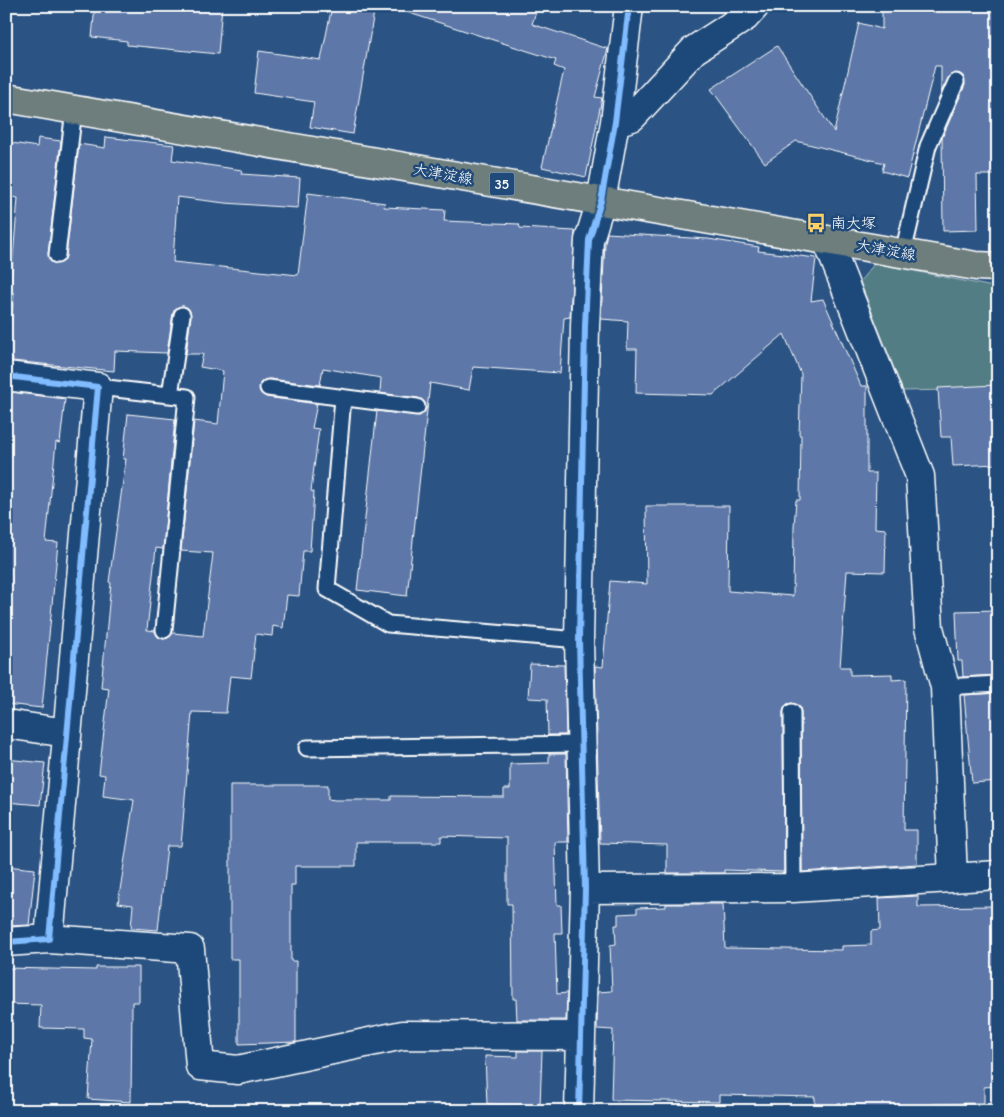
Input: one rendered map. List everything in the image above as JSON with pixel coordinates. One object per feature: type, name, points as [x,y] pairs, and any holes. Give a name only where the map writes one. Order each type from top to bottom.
[{"type":"main road","name":"大津淀線","points":[[6,98],[976,266],[998,267]]},
{"type":"street","points":[[579,1111],[585,889],[580,744],[579,640],[585,326],[589,240],[601,201],[615,122],[629,6]]},
{"type":"street","points":[[615,122],[632,117],[694,50],[745,17],[755,6]]},
{"type":"street","points":[[827,240],[920,476],[929,628],[945,686],[953,878]]},
{"type":"street","points":[[6,376],[98,387],[48,939]]},
{"type":"street","points":[[6,724],[67,733]]},
{"type":"street","points":[[585,889],[793,888],[998,875]]},
{"type":"street","points":[[6,942],[48,939],[190,949],[200,1066],[238,1070],[403,1035],[580,1036]]},
{"type":"lane","points":[[903,253],[928,146],[956,82]]},
{"type":"lane","points":[[58,255],[74,109]]},
{"type":"lane","points":[[170,395],[182,315]]},
{"type":"lane","points":[[98,387],[188,397],[164,630]]},
{"type":"lane","points":[[268,388],[417,407]]},
{"type":"lane","points":[[343,398],[327,589],[388,624],[579,640]]},
{"type":"lane","points":[[945,686],[998,684]]},
{"type":"lane","points":[[792,712],[793,888]]},
{"type":"lane","points":[[307,748],[580,744]]},
{"type":"green space","points":[[875,263],[998,288],[998,389],[903,391],[860,281]]},
{"type":"building","points":[[95,6],[222,6],[218,54],[127,45],[127,41],[92,37]]},
{"type":"building","points":[[332,6],[375,6],[353,134],[310,127],[314,102],[254,93],[259,51],[321,60]]},
{"type":"building","points":[[407,6],[538,6],[532,24],[608,49],[595,97],[602,98],[586,177],[542,167],[564,70],[554,66],[556,60],[406,12]]},
{"type":"building","points":[[882,6],[998,6],[998,175],[977,175],[978,230],[943,231],[942,138],[965,85],[964,77],[960,74],[950,75],[941,92],[941,66],[935,66],[907,178],[882,171],[884,163],[796,141],[765,163],[711,89],[777,46],[834,132],[859,23],[882,29]]},
{"type":"building","points":[[106,137],[174,145],[172,160],[242,170],[241,174],[300,178],[298,208],[225,203],[177,197],[173,262],[298,275],[308,193],[385,203],[384,207],[445,210],[444,221],[519,224],[520,228],[575,231],[570,317],[564,318],[560,373],[473,367],[469,390],[430,383],[407,596],[357,590],[377,411],[420,416],[426,409],[425,403],[418,398],[380,393],[381,378],[323,368],[320,385],[269,379],[260,383],[260,392],[266,397],[317,404],[312,428],[319,429],[311,491],[314,492],[310,551],[303,551],[299,596],[287,595],[283,628],[273,626],[272,636],[256,634],[251,678],[230,676],[226,713],[192,712],[181,846],[167,846],[158,930],[131,928],[133,905],[118,903],[134,800],[103,796],[105,775],[99,774],[109,688],[101,687],[111,583],[109,582],[126,459],[123,459],[128,414],[175,419],[163,549],[156,548],[147,630],[155,631],[158,637],[163,639],[168,638],[173,633],[203,636],[213,553],[181,551],[194,421],[218,424],[223,371],[200,367],[203,354],[186,354],[191,316],[188,308],[183,306],[178,307],[173,313],[167,353],[115,351],[114,371],[12,361],[13,358],[7,358],[14,293],[10,293],[18,198],[6,196],[6,142],[37,147],[38,138],[61,141],[48,254],[51,262],[56,264],[64,261],[66,256],[79,144],[105,148]]},
{"type":"building","points":[[607,233],[708,239],[759,247],[758,251],[816,258],[811,301],[823,299],[861,386],[867,386],[867,473],[876,473],[875,528],[886,529],[885,572],[847,571],[840,667],[850,667],[850,675],[892,674],[892,680],[906,679],[904,830],[917,830],[917,864],[802,872],[801,712],[800,707],[792,703],[787,704],[783,712],[784,872],[724,870],[724,873],[667,873],[667,845],[600,843],[595,666],[603,667],[610,581],[647,584],[646,506],[729,506],[728,591],[793,596],[794,527],[796,500],[800,500],[801,435],[799,435],[801,374],[784,334],[713,395],[636,393],[637,349],[627,349],[628,321],[601,319]]},
{"type":"building","points":[[996,385],[998,464],[953,466],[951,437],[941,437],[938,388]]},
{"type":"building","points":[[10,392],[65,399],[60,443],[56,442],[46,542],[58,543],[42,708],[6,704],[6,479],[11,437],[6,436],[6,427]]},
{"type":"building","points":[[998,610],[998,675],[963,677],[962,661],[958,661],[956,611]]},
{"type":"building","points":[[530,664],[564,665],[566,735],[548,735],[547,699],[528,698]]},
{"type":"building","points":[[998,693],[998,781],[972,783],[964,695]]},
{"type":"building","points":[[549,754],[566,754],[568,842],[555,842],[557,905],[561,905],[562,933],[555,933],[557,994],[567,993],[566,1020],[517,1020],[516,999],[513,999],[512,904],[507,904],[507,838],[441,836],[441,842],[356,842],[356,866],[295,866],[295,885],[291,885],[291,961],[296,961],[296,1042],[239,1044],[239,959],[230,959],[230,785],[328,785],[328,799],[335,800],[391,800],[391,796],[504,797],[504,789],[510,789],[510,764],[549,763]]},
{"type":"building","points":[[6,759],[45,763],[40,805],[6,802]]},
{"type":"building","points":[[6,866],[35,869],[29,925],[6,926]]},
{"type":"building","points":[[918,896],[918,907],[995,906],[995,933],[998,933],[998,1086],[984,1087],[984,1103],[932,1104],[932,1111],[815,1111],[815,1097],[719,1095],[719,1102],[611,1100],[613,1030],[597,1029],[598,992],[612,991],[610,945],[616,944],[615,925],[618,925],[618,914],[637,913],[637,908],[666,907],[666,904],[723,904],[725,948],[842,950],[842,946],[871,945],[871,931],[880,930],[879,898]]},
{"type":"building","points":[[96,967],[139,967],[139,1002],[132,1002],[131,1102],[88,1099],[92,1039],[84,1038],[84,1029],[40,1028],[41,1005],[6,1004],[6,968],[96,970]]},
{"type":"building","points":[[518,1051],[542,1051],[540,1106],[487,1104],[485,1056],[518,1057]]},
{"type":"cycle path","points":[[579,1111],[585,889],[579,640],[585,326],[589,240],[601,201],[615,122],[629,6]]},
{"type":"cycle path","points":[[6,376],[98,387],[49,939],[6,942]]},
{"type":"place","name":"南大塚","points":[[816,223]]}]
